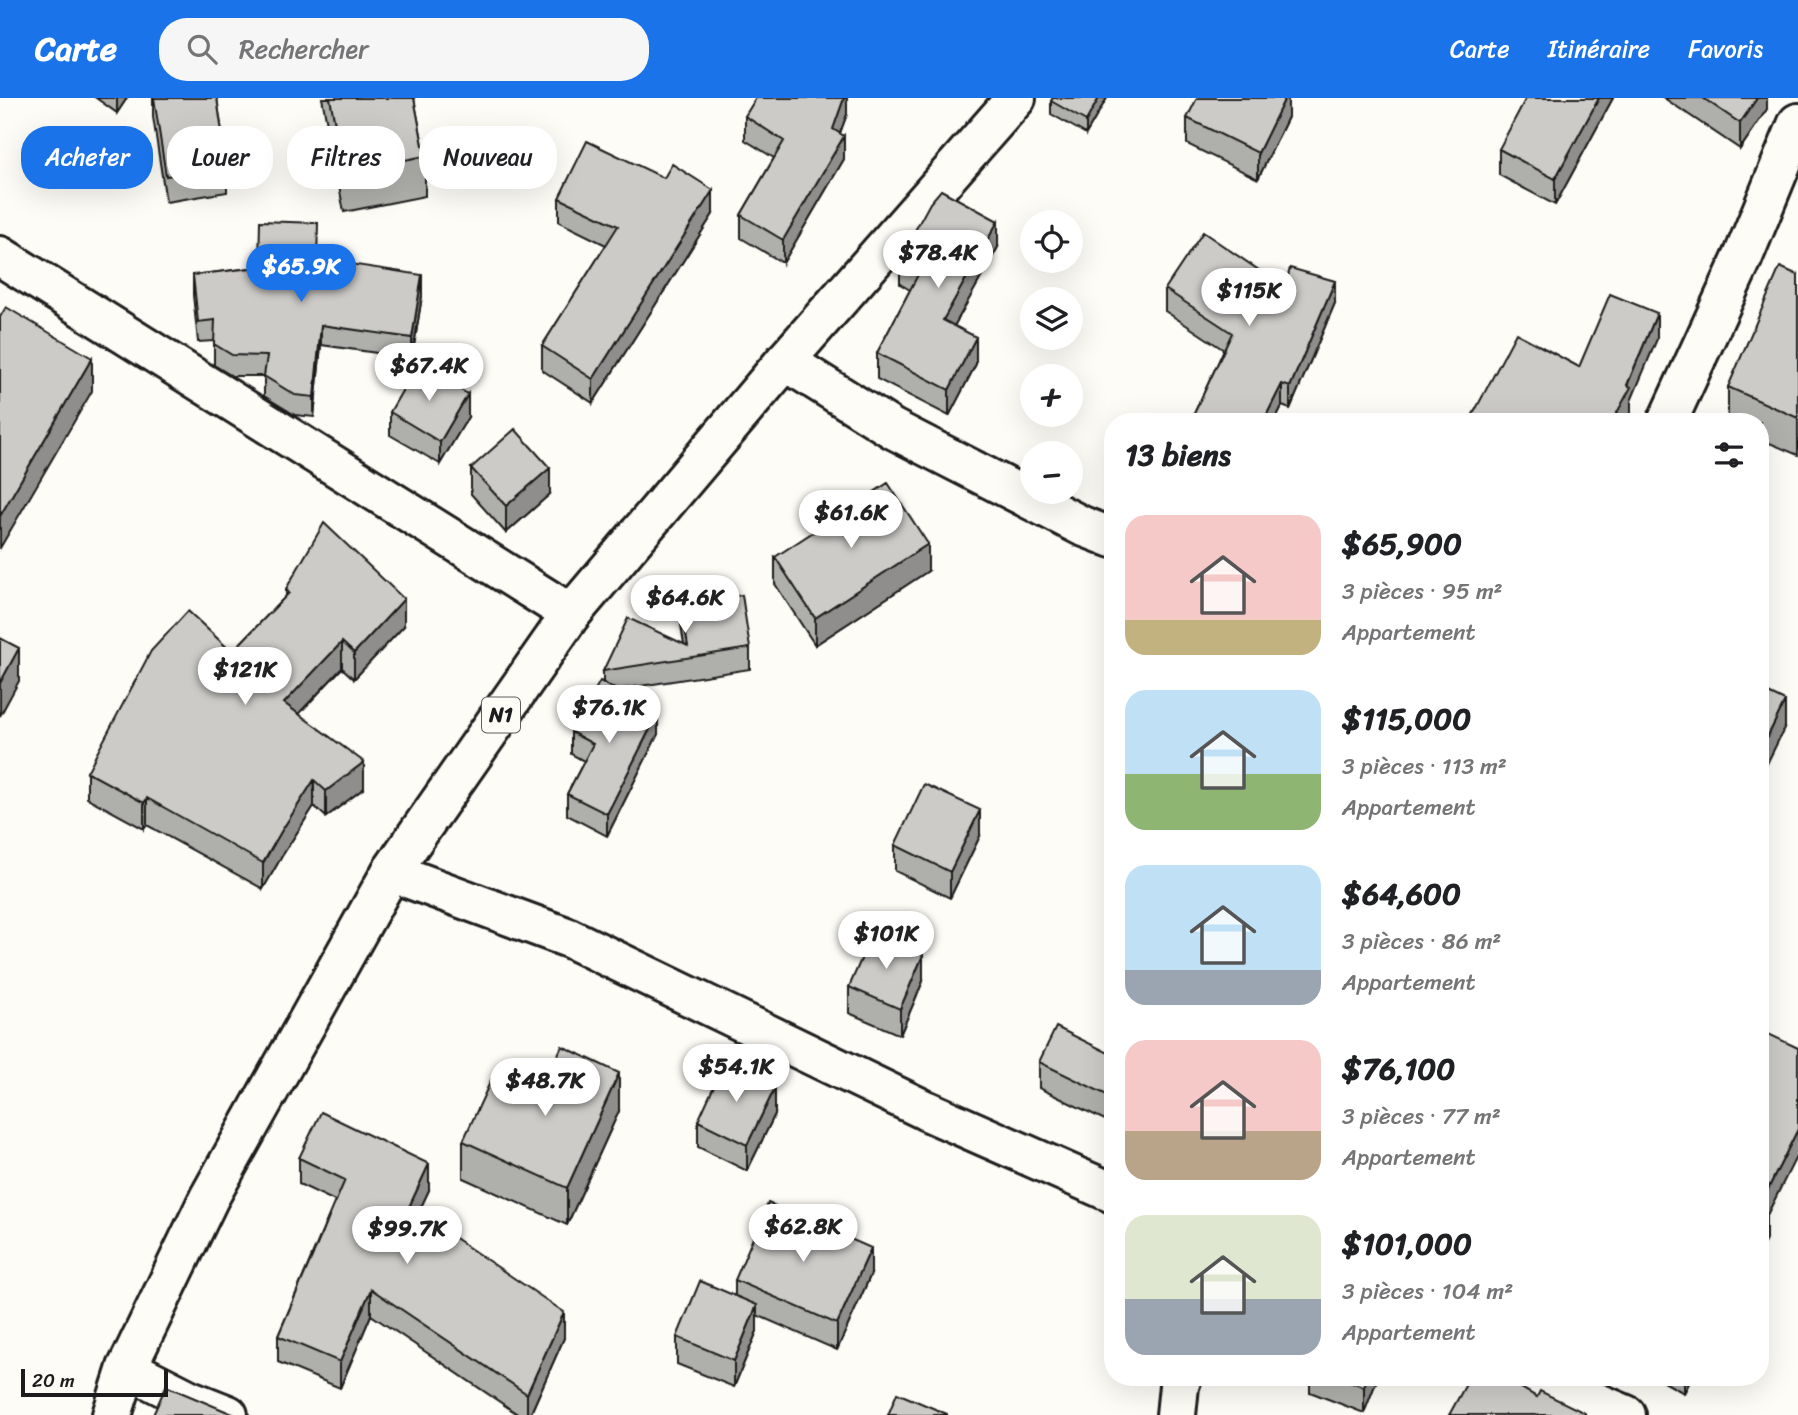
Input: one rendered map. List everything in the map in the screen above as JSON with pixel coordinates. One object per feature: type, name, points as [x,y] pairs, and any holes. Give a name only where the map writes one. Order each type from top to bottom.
[{"type":"street","name":"N1","points":[[111,1415],[127,1368],[209,1198],[391,872],[570,614],[785,361],[1016,98]]},
{"type":"street","points":[[1671,413],[1743,257],[1798,123]]},
{"type":"street","points":[[0,256],[570,614]]},
{"type":"street","points":[[785,361],[893,429],[1082,526],[1104,535]]},
{"type":"street","points":[[391,872],[569,938],[925,1110],[1104,1189]]},
{"type":"street","points":[[127,1368],[190,1400],[228,1415]]},
{"type":"street","points":[[1176,1415],[1181,1386]]},
{"type":"street","points":[[1558,1386],[1626,1415]]},
{"type":"building","points":[[154,98],[217,98],[221,126],[167,126],[166,176]]},
{"type":"building","points":[[330,98],[414,98],[419,126],[419,157],[405,160],[405,126],[335,126]]},
{"type":"building","points":[[756,98],[844,98],[833,129],[844,136],[783,240],[741,215],[784,141],[745,116]]},
{"type":"building","points":[[1053,98],[1099,98],[1086,121],[1051,101]]},
{"type":"building","points":[[1197,98],[1285,98],[1258,153],[1187,118]]},
{"type":"building","points":[[1526,98],[1599,98],[1555,179],[1499,149]]},
{"type":"building","points":[[1703,98],[1757,98],[1740,123]]},
{"type":"building","points":[[587,141],[664,178],[672,164],[713,190],[593,379],[542,346],[618,226],[559,198]]},
{"type":"building","points":[[941,190],[998,221],[943,320],[976,337],[949,390],[877,353],[921,269],[900,258],[930,203]]},
{"type":"building","points":[[260,221],[318,223],[317,259],[422,275],[412,338],[321,325],[314,397],[295,395],[264,376],[267,356],[232,355],[214,344],[215,320],[198,322],[193,275],[259,267]]},
{"type":"building","points":[[1203,232],[1285,288],[1290,268],[1335,281],[1290,387],[1282,384],[1268,413],[1194,413],[1232,333],[1165,289]]},
{"type":"building","points":[[1780,267],[1798,275],[1798,418],[1728,387]]},
{"type":"building","points":[[1610,294],[1657,313],[1627,385],[1631,387],[1617,413],[1474,413],[1516,333],[1579,367]]},
{"type":"building","points":[[6,307],[92,358],[0,516],[0,317]]},
{"type":"building","points":[[417,365],[468,394],[440,442],[390,412]]},
{"type":"building","points":[[515,429],[550,468],[506,506],[471,468]]},
{"type":"building","points":[[888,483],[928,544],[815,618],[775,557]]},
{"type":"building","points":[[324,523],[404,599],[354,653],[342,642],[284,703],[364,762],[326,791],[314,780],[263,863],[147,798],[144,803],[87,772],[151,651],[188,611],[232,652],[289,593],[286,589]]},
{"type":"building","points":[[742,595],[750,648],[603,671],[628,618],[688,646],[681,604]]},
{"type":"building","points":[[0,638],[19,648],[0,683]]},
{"type":"building","points":[[600,681],[658,713],[607,814],[567,794],[593,744],[571,732]]},
{"type":"building","points":[[1769,693],[1785,701],[1769,734]]},
{"type":"building","points":[[924,784],[980,810],[950,872],[895,845]]},
{"type":"building","points":[[872,934],[923,955],[900,1009],[849,987]]},
{"type":"building","points":[[1056,1027],[1104,1051],[1104,1094],[1039,1062]]},
{"type":"building","points":[[1769,1034],[1798,1048],[1798,1129],[1769,1187]]},
{"type":"building","points":[[562,1046],[619,1073],[567,1188],[463,1141],[492,1078],[537,1099]]},
{"type":"building","points":[[725,1062],[775,1088],[747,1145],[698,1121]]},
{"type":"building","points":[[321,1112],[429,1164],[409,1207],[564,1312],[527,1394],[371,1289],[340,1362],[278,1336],[345,1180],[299,1158]]},
{"type":"building","points":[[768,1203],[871,1248],[837,1324],[735,1280]]},
{"type":"building","points":[[700,1281],[757,1305],[734,1361],[677,1337]]},
{"type":"building","points":[[166,1386],[235,1415],[153,1415]]},
{"type":"building","points":[[1465,1386],[1518,1386],[1537,1397],[1540,1391],[1585,1413],[1585,1415],[1449,1415]]},
{"type":"building","points":[[897,1393],[947,1414],[947,1415],[888,1415]]}]
